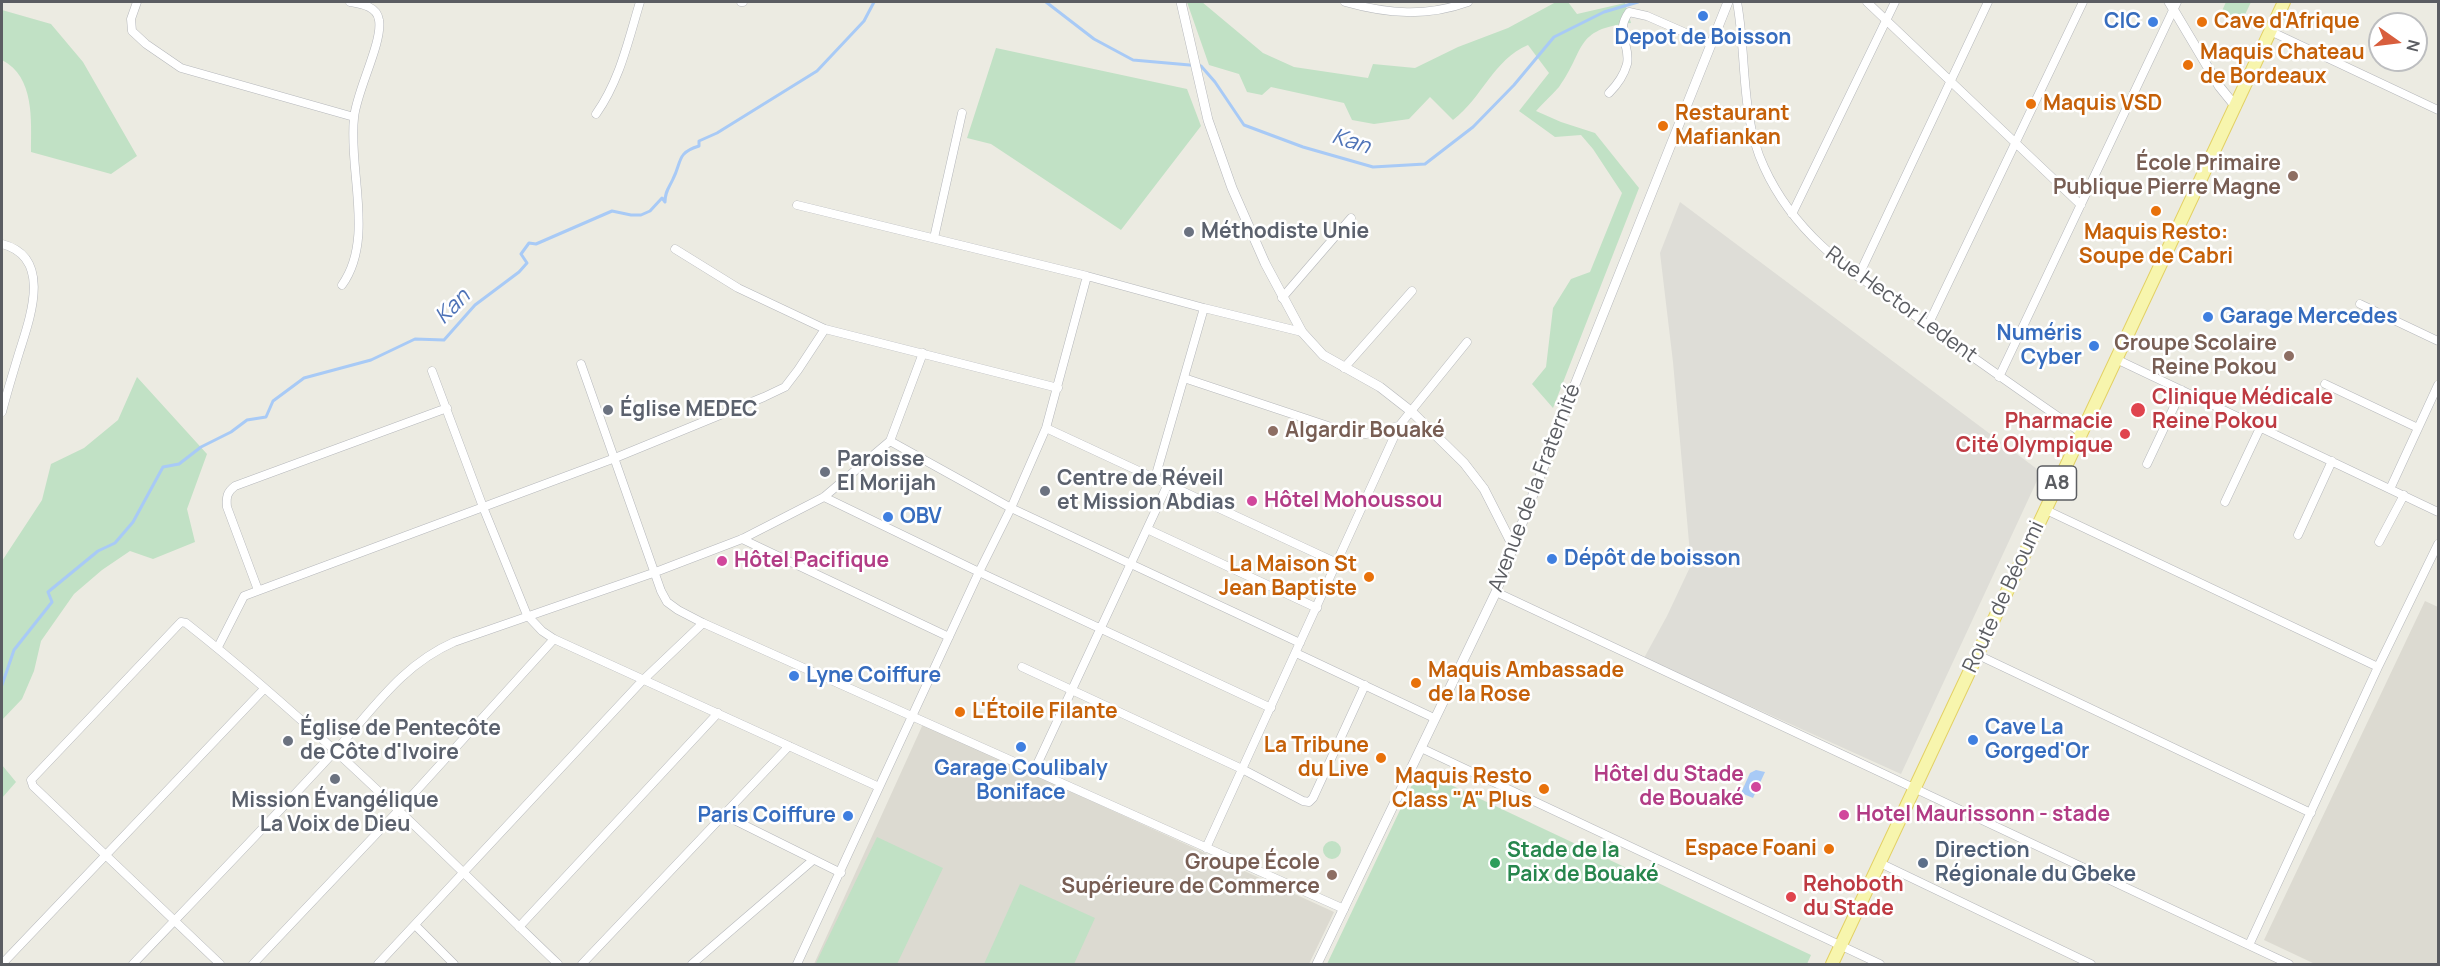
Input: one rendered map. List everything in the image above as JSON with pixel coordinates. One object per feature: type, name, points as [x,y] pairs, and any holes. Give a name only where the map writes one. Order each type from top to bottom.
[{"type":"main road","name":"Route de Béoumi","points":[[1832,964],[2284,2]]},
{"type":"street","points":[[137,2],[131,19],[132,31],[146,44],[181,68],[354,117]]},
{"type":"street","points":[[342,285],[356,257],[358,236],[354,117],[378,33],[379,19],[375,10],[350,2]]},
{"type":"street","points":[[596,114],[610,94],[621,66],[640,2]]},
{"type":"street","points":[[1181,2],[1208,120],[1232,188],[1282,298],[1302,333],[1323,355],[1380,387],[1412,412],[1464,463],[1484,489],[1514,548]]},
{"type":"street","points":[[1345,2],[1364,8],[1425,13],[1446,10],[1468,2]]},
{"type":"street","name":"Avenue de la Fraternité","points":[[1317,964],[1496,592],[1574,387],[1728,2]]},
{"type":"street","name":"Rue Hector Ledent","points":[[1737,2],[1752,133],[1764,167],[1792,214],[1808,234],[1858,277],[2082,433]]},
{"type":"street","points":[[1868,2],[2081,205]]},
{"type":"street","points":[[1792,214],[1896,2]]},
{"type":"street","points":[[1858,277],[1988,2]]},
{"type":"street","points":[[1928,325],[2084,2]]},
{"type":"street","points":[[2173,4],[2219,86],[2236,107]]},
{"type":"street","points":[[1999,377],[2173,4]]},
{"type":"street","points":[[1610,93],[1620,80],[1627,62],[1622,34],[1623,20],[1629,12],[1647,16],[1711,44]]},
{"type":"street","points":[[2270,32],[2439,110]]},
{"type":"street","points":[[934,238],[962,113]]},
{"type":"street","points":[[797,205],[1087,276],[1302,333]]},
{"type":"street","points":[[1282,298],[1351,218]]},
{"type":"street","points":[[2,244],[13,247],[21,253],[29,264],[35,286],[33,308],[2,412]]},
{"type":"street","points":[[675,249],[738,288],[825,329],[1058,388]]},
{"type":"street","points":[[797,964],[1011,508],[1046,428],[1087,276]]},
{"type":"street","points":[[1344,368],[1412,291]]},
{"type":"street","points":[[2360,304],[2439,341]]},
{"type":"street","points":[[1155,478],[1204,308]]},
{"type":"street","points":[[218,647],[244,596],[615,458],[785,387],[825,329]]},
{"type":"street","points":[[1206,848],[1399,426],[1467,342]]},
{"type":"street","points":[[133,964],[335,751],[393,686],[431,652],[527,615],[653,573],[742,539],[824,497],[890,441],[923,353]]},
{"type":"street","points":[[2116,359],[2439,512]]},
{"type":"street","points":[[581,364],[653,573],[667,602],[703,623],[1344,909]]},
{"type":"street","points":[[432,371],[483,507],[527,615],[542,631],[642,681],[718,713],[879,787]]},
{"type":"street","points":[[1184,378],[1349,433],[1366,434],[1399,426]]},
{"type":"street","points":[[2325,384],[2418,428]]},
{"type":"street","points":[[2390,489],[2439,386]]},
{"type":"street","points":[[2147,464],[2182,390]]},
{"type":"street","points":[[258,590],[227,507],[226,497],[229,490],[447,408]]},
{"type":"street","points":[[1046,428],[1337,563]]},
{"type":"street","points":[[2225,502],[2260,428]]},
{"type":"street","points":[[890,441],[1011,508],[1300,643]]},
{"type":"street","points":[[2298,535],[2332,461]]},
{"type":"street","points":[[1034,771],[1168,484]]},
{"type":"street","points":[[2379,542],[2403,495]]},
{"type":"street","points":[[824,497],[1270,708]]},
{"type":"street","points":[[2044,509],[2378,668]]},
{"type":"street","points":[[1147,529],[1317,608]]},
{"type":"street","points":[[742,539],[949,637]]},
{"type":"street","points":[[2249,945],[2439,543]]},
{"type":"street","points":[[1496,592],[2289,964]]},
{"type":"street","points":[[220,964],[33,786],[31,780],[181,622],[186,623],[218,647],[335,751],[558,964]]},
{"type":"street","points":[[378,964],[642,681],[703,623]]},
{"type":"street","points":[[253,964],[398,811],[554,639]]},
{"type":"street","points":[[1296,653],[1434,718]]},
{"type":"street","points":[[1978,655],[2311,813]]},
{"type":"street","points":[[1022,667],[1309,802],[1313,798],[1365,685]]},
{"type":"street","points":[[2,964],[264,689]]},
{"type":"street","points":[[519,927],[718,713]]},
{"type":"street","points":[[582,964],[789,746]]},
{"type":"street","points":[[1421,748],[1880,964]]},
{"type":"street","points":[[723,815],[841,873]]},
{"type":"street","points":[[692,964],[813,860]]},
{"type":"street","points":[[1880,863],[2091,964]]},
{"type":"street","points":[[415,925],[454,964]]},
{"type":"shaded area","points":[[1680,202],[2041,472],[1901,774],[1644,658],[1691,565],[1673,362],[1660,253]]},
{"type":"shaded area","points":[[2425,601],[2438,607],[2438,964],[2315,964],[2264,940]]},
{"type":"shaded area","points":[[923,724],[1334,912],[1309,964],[814,964]]},
{"type":"green space","points":[[1187,2],[1202,2],[1263,53],[1294,67],[1368,78],[1373,64],[1415,68],[1458,47],[1508,28],[1556,2],[1568,2],[1577,14],[1625,3],[1631,23],[1599,30],[1590,36],[1583,43],[1559,87],[1536,111],[1595,133],[1639,188],[1553,408],[1532,384],[1546,367],[1553,308],[1571,279],[1590,272],[1622,193],[1581,135],[1555,137],[1519,111],[1549,73],[1528,45],[1516,52],[1497,69],[1472,101],[1453,120],[1430,97],[1409,119],[1374,124],[1352,120],[1344,103],[1271,87],[1262,95],[1247,92],[1239,74],[1209,65]]},
{"type":"green space","points":[[2226,2],[2251,2],[2241,23],[2221,13]]},
{"type":"green space","points":[[2,10],[51,24],[83,62],[137,156],[111,174],[31,152],[31,113],[26,88],[13,68],[2,60]]},
{"type":"green space","points":[[996,48],[1187,89],[1201,126],[1121,230],[991,144],[967,138]]},
{"type":"green space","points":[[137,377],[207,454],[187,509],[195,542],[153,559],[130,551],[102,570],[74,594],[41,641],[34,671],[22,699],[2,720],[2,561],[42,500],[51,464],[84,448],[118,420]]},
{"type":"green space","points":[[2,765],[16,782],[2,798]]},
{"type":"green space","name":"Stade de la Paix de Bouaké","points":[[1419,770],[1811,955],[1807,964],[1327,964]]},
{"type":"green space","points":[[877,837],[943,868],[897,964],[816,963]]},
{"type":"green space","points":[[1332,841],[1338,844],[1341,850],[1338,856],[1332,859],[1326,856],[1323,850],[1326,844]]},
{"type":"green space","points":[[1020,884],[1095,918],[1074,964],[984,964]]},
{"type":"water","points":[[1756,770],[1765,772],[1753,798],[1741,793],[1750,773]]},
{"type":"waterway","name":"Kan","points":[[2,685],[14,650],[52,602],[48,592],[98,551],[115,543],[133,522],[163,467],[179,464],[201,447],[231,432],[247,420],[266,417],[273,401],[304,378],[371,360],[415,339],[444,340],[475,305],[519,272],[527,263],[521,254],[529,243],[536,244],[612,211],[641,215],[650,211],[662,198],[665,202],[666,192],[686,152],[699,146],[699,141],[717,133],[817,71],[864,21],[874,2]]},
{"type":"waterway","name":"Kan","points":[[1046,2],[1094,39],[1133,60],[1201,66],[1215,82],[1244,125],[1303,147],[1373,167],[1425,164],[1473,127],[1514,85],[1554,37],[1604,12],[1638,2]]},
{"type":"place","name":"Depot de Boisson","points":[[1703,16]]},
{"type":"place","name":"CIC","points":[[2153,22]]},
{"type":"place","name":"Cave d'Afrique","points":[[2202,22]]},
{"type":"place","name":"Maquis Chateau de Bordeaux","points":[[2188,65]]},
{"type":"place","name":"Maquis VSD","points":[[2031,104]]},
{"type":"place","name":"Restaurant Mafiankan","points":[[1663,126]]},
{"type":"place","name":"École Primaire Publique Pierre Magne","points":[[2293,176]]},
{"type":"place","name":"Maquis Resto: Soupe de Cabri","points":[[2156,211]]},
{"type":"place","name":"Méthodiste Unie","points":[[1189,232]]},
{"type":"place","name":"Garage Mercedes","points":[[2208,317]]},
{"type":"place","name":"Numéris Cyber","points":[[2094,346]]},
{"type":"place","name":"Groupe Scolaire Reine Pokou","points":[[2289,356]]},
{"type":"place","name":"Église MEDEC","points":[[608,410]]},
{"type":"place","name":"Clinique Médicale Reine Pokou","points":[[2138,410]]},
{"type":"place","name":"Algardir Bouaké","points":[[1273,431]]},
{"type":"place","name":"Pharmacie Cité Olympique","points":[[2125,434]]},
{"type":"place","name":"Paroisse El Morijah","points":[[825,472]]},
{"type":"place","name":"Centre de Réveil et Mission Abdias","points":[[1045,491]]},
{"type":"place","name":"Hôtel Mohoussou","points":[[1252,501]]},
{"type":"place","name":"OBV","points":[[888,517]]},
{"type":"place","name":"Dépôt de boisson","points":[[1552,559]]},
{"type":"place","name":"Hôtel Pacifique","points":[[722,561]]},
{"type":"place","name":"La Maison St Jean Baptiste","points":[[1369,577]]},
{"type":"place","name":"Lyne Coiffure","points":[[794,676]]},
{"type":"place","name":"Maquis Ambassade de la Rose","points":[[1416,683]]},
{"type":"place","name":"L'Étoile Filante","points":[[960,712]]},
{"type":"place","name":"Cave La Gorged'Or","points":[[1973,740]]},
{"type":"place","name":"Église de Pentecôte de Côte d'Ivoire","points":[[288,741]]},
{"type":"place","name":"Garage Coulibaly Boniface","points":[[1021,747]]},
{"type":"place","name":"La Tribune du Live","points":[[1381,758]]},
{"type":"place","name":"Mission Évangélique La Voix de Dieu","points":[[335,779]]},
{"type":"place","name":"Hôtel du Stade de Bouaké","points":[[1756,787]]},
{"type":"place","name":"Maquis Resto Class \"A\" Plus","points":[[1544,789]]},
{"type":"place","name":"Hotel Maurissonn - stade","points":[[1844,815]]},
{"type":"place","name":"Paris Coiffure","points":[[848,816]]},
{"type":"place","name":"Espace Foani","points":[[1829,849]]},
{"type":"place","name":"Stade de la Paix de Bouaké","points":[[1495,863]]},
{"type":"place","name":"Direction Régionale du Gbeke","points":[[1923,863]]},
{"type":"place","name":"Groupe École Supérieure de Commerce","points":[[1332,875]]},
{"type":"place","name":"Rehoboth du Stade","points":[[1791,897]]}]
